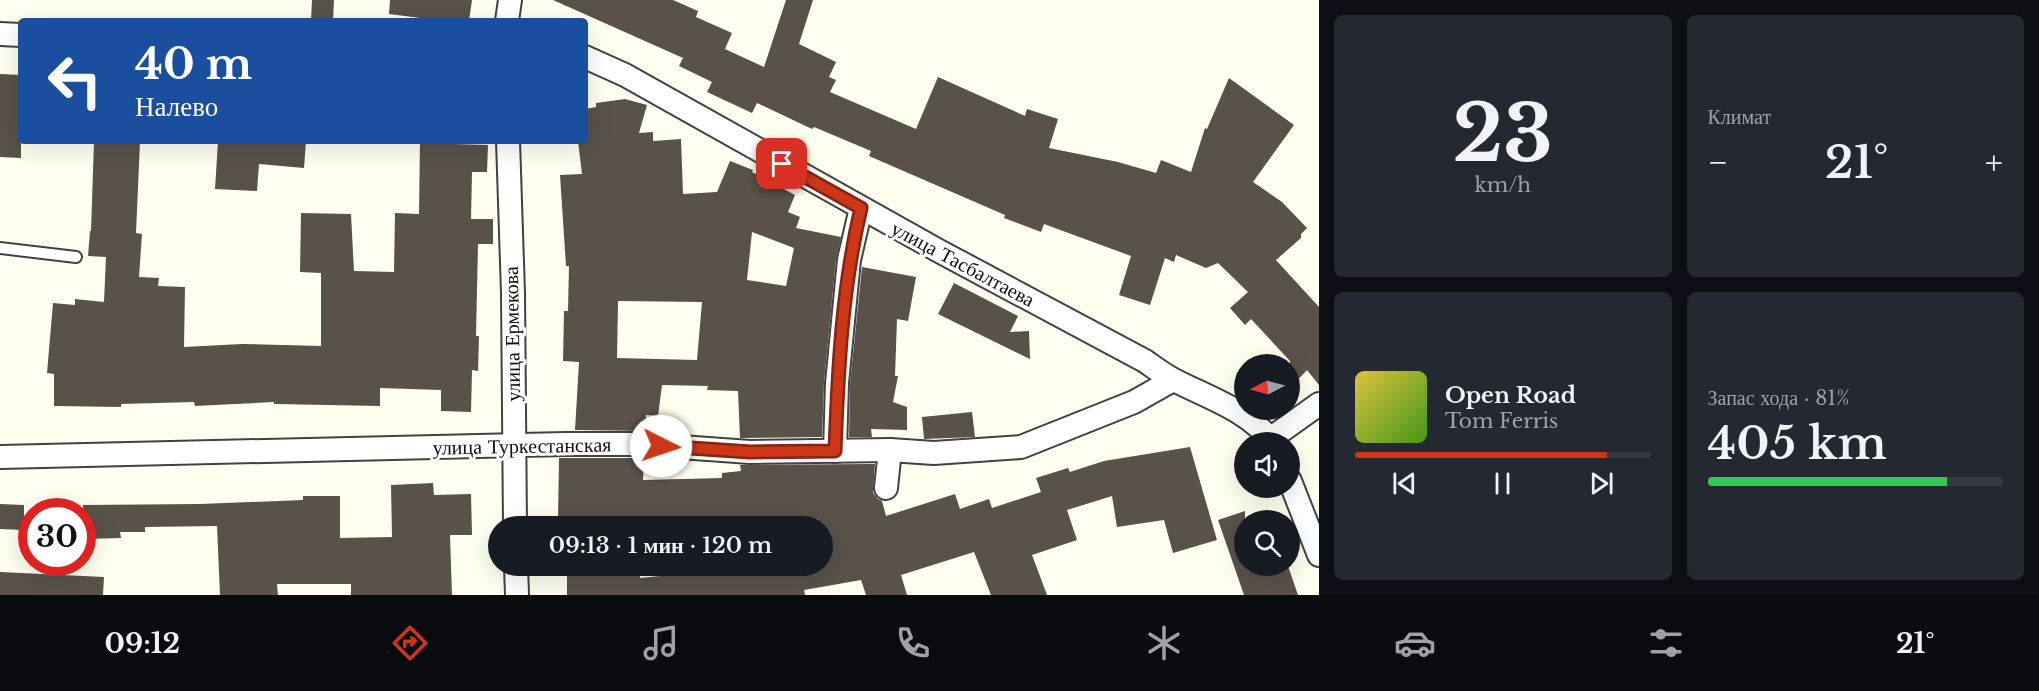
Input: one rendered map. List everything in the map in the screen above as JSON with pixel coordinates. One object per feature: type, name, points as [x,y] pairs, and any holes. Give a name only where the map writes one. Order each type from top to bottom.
[{"type":"street","points":[[507,18],[510,0]]},
{"type":"street","points":[[0,34],[18,35]]},
{"type":"street","name":"улица Тасбалтаева","points":[[588,58],[626,75],[939,251],[1145,361],[1173,380],[1235,410],[1264,432]]},
{"type":"street","name":"улица Ермекова","points":[[508,144],[513,293],[515,516]]},
{"type":"street","points":[[835,451],[837,383],[848,271],[861,208]]},
{"type":"street","name":"улица Туркестанская","points":[[0,457],[628,444],[750,452],[890,450],[934,453],[1021,447],[1134,402],[1173,380]]},
{"type":"street","points":[[1283,432],[1319,404]]},
{"type":"street","points":[[886,488],[890,450]]},
{"type":"street","points":[[1297,498],[1319,555]]},
{"type":"street","points":[[516,576],[517,595]]},
{"type":"lane","points":[[0,248],[76,257]]},
{"type":"building","points":[[312,0],[334,0],[333,18],[311,18]]},
{"type":"building","points":[[390,0],[472,0],[469,18],[420,18],[389,14]]},
{"type":"building","points":[[553,0],[673,0],[698,11],[696,17],[732,33],[725,49],[764,67],[786,0],[813,0],[799,44],[836,62],[829,77],[836,80],[830,92],[916,129],[938,77],[1025,116],[1027,109],[1058,119],[1049,148],[1118,162],[1156,173],[1161,160],[1191,172],[1205,128],[1207,129],[1229,78],[1294,125],[1253,182],[1282,202],[1307,228],[1301,234],[1301,238],[1276,260],[1319,307],[1319,385],[1307,370],[1300,377],[1300,354],[1284,354],[1251,319],[1245,325],[1230,308],[1248,292],[1218,263],[1206,268],[1176,255],[1174,262],[1165,258],[1150,305],[1119,295],[1131,256],[1044,224],[1041,232],[1004,218],[1005,215],[869,156],[871,151],[814,127],[812,129],[757,103],[752,113],[707,92],[712,82],[679,66],[683,58]]},
{"type":"building","points":[[0,74],[18,75],[18,144],[21,144],[21,158],[0,157]]},
{"type":"building","points":[[625,99],[647,105],[639,133],[653,132],[653,141],[681,139],[683,194],[717,192],[730,161],[753,170],[752,172],[795,195],[788,212],[800,217],[796,228],[841,237],[836,259],[824,382],[822,437],[740,438],[738,391],[707,390],[708,386],[662,385],[658,416],[646,415],[645,431],[575,430],[579,362],[563,361],[564,311],[568,311],[569,266],[566,266],[560,175],[582,174],[578,144],[588,144],[588,108],[596,107],[596,103]],"holes":[[[752,232],[794,248],[786,286],[747,280]],[[618,301],[702,302],[697,360],[617,358]]]},
{"type":"building","points":[[94,144],[140,144],[136,233],[142,234],[139,277],[159,278],[158,286],[185,287],[184,347],[242,344],[321,346],[321,273],[300,272],[301,213],[351,214],[354,271],[394,272],[395,213],[419,214],[420,144],[488,145],[487,172],[472,172],[471,219],[493,219],[493,244],[478,244],[476,336],[479,336],[478,371],[472,370],[471,412],[441,411],[441,390],[380,388],[380,406],[274,404],[274,402],[195,406],[194,402],[121,404],[121,407],[54,406],[54,374],[47,373],[53,303],[75,305],[75,299],[104,302],[106,257],[88,256]]},
{"type":"building","points":[[218,144],[306,144],[304,168],[259,164],[257,191],[215,189]]},
{"type":"building","points":[[862,267],[916,277],[908,321],[897,319],[895,376],[898,376],[893,402],[907,407],[907,430],[871,429],[872,437],[849,437],[850,384]]},
{"type":"building","points":[[954,283],[1018,316],[1010,332],[1029,331],[1030,359],[938,314]]},
{"type":"building","points":[[972,412],[975,437],[924,439],[922,417]]},
{"type":"building","points":[[1190,447],[1217,540],[1173,553],[1164,520],[1117,527],[1112,496],[1067,510],[1077,540],[1032,555],[1047,595],[991,595],[974,552],[901,575],[907,595],[866,595],[861,580],[804,590],[805,595],[567,595],[567,576],[640,576],[640,578],[833,576],[833,516],[558,516],[559,458],[644,458],[643,480],[722,478],[722,473],[741,471],[740,465],[875,464],[873,493],[882,501],[886,516],[955,494],[960,509],[989,499],[992,508],[1041,492],[1036,478],[1068,468],[1070,472],[1104,461]]},
{"type":"building","points":[[433,483],[434,495],[471,494],[472,535],[450,535],[452,595],[351,595],[351,584],[277,584],[278,595],[220,595],[217,526],[145,527],[145,532],[120,532],[121,538],[96,539],[96,505],[303,500],[303,496],[340,496],[340,538],[392,537],[391,485]]},
{"type":"building","points":[[0,504],[18,505],[18,530],[0,529]]},
{"type":"building","points":[[1234,515],[1234,566],[1218,520]]},
{"type":"building","points":[[0,572],[18,573],[18,576],[104,577],[103,595],[0,595]]},
{"type":"building","points":[[1237,576],[1291,576],[1298,595],[1244,595]]},
{"type":"route","points":[[661,446],[750,452],[835,451],[837,383],[849,260],[861,208],[782,164]]}]
